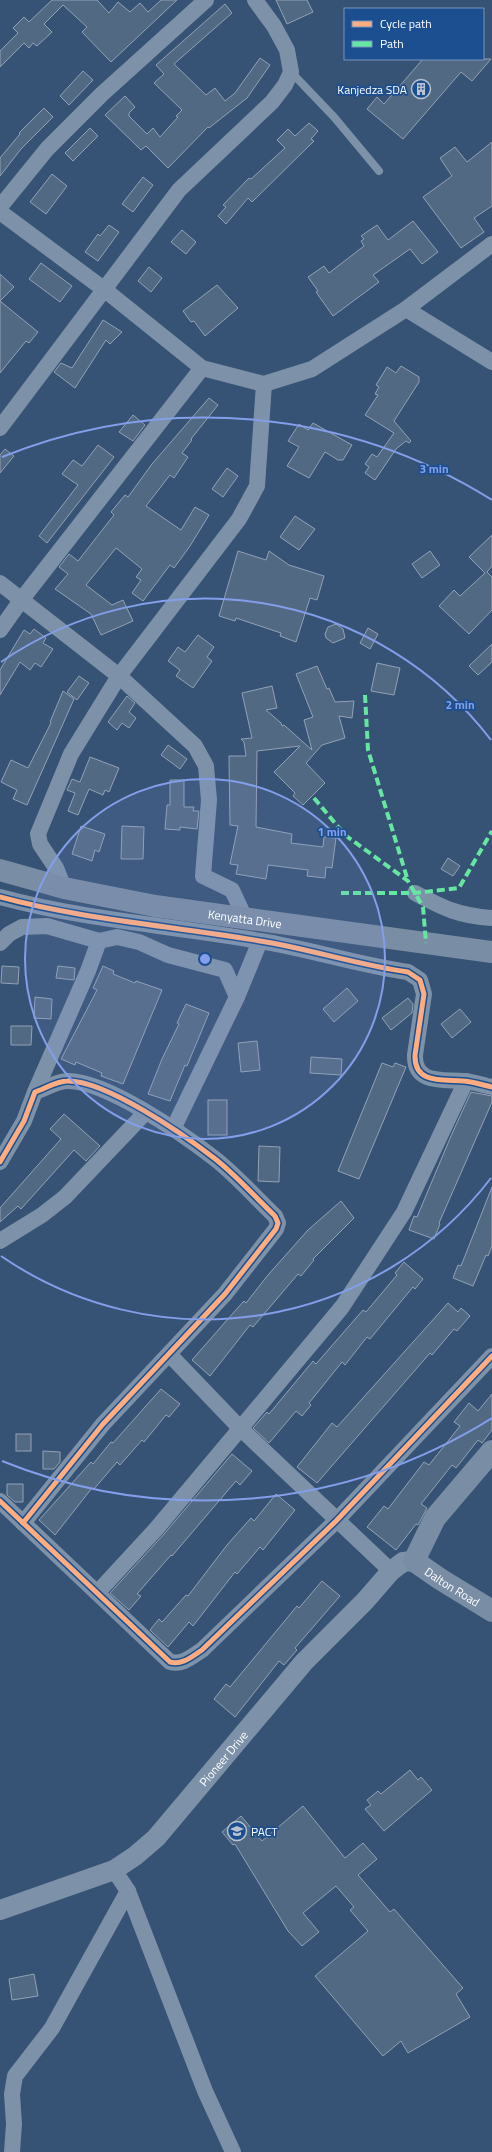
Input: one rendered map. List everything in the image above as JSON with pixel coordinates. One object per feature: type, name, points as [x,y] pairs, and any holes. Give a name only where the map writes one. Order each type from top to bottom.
[{"type":"main road","name":"Kenyatta Drive","points":[[0,870],[64,888],[155,906],[492,952]]},
{"type":"main road","points":[[414,1560],[435,1518],[492,1451]]},
{"type":"main road","name":"Dalton Road","points":[[414,1560],[440,1580],[492,1611]]},
{"type":"street","points":[[0,207],[58,138],[102,94],[206,0]]},
{"type":"street","points":[[0,428],[179,190],[272,102],[291,72],[288,50],[274,26],[255,0]]},
{"type":"street","points":[[0,212],[105,290],[202,368],[264,384],[312,368],[406,309],[492,244]]},
{"type":"street","points":[[406,309],[492,362]]},
{"type":"street","points":[[0,630],[22,599],[202,368]]},
{"type":"street","points":[[64,888],[56,868],[40,844],[38,834],[70,754],[119,676],[240,519],[257,486],[264,384]]},
{"type":"street","points":[[0,583],[119,676],[195,746],[206,766],[209,800],[203,876],[232,890],[244,918]]},
{"type":"street","points":[[415,893],[447,910],[473,917],[492,918]]},
{"type":"street","points":[[0,897],[24,904],[169,929],[260,941],[415,976],[423,987],[424,994],[415,1055],[417,1068],[426,1077],[432,1080],[466,1081],[492,1087]]},
{"type":"street","points":[[0,943],[9,934],[22,927],[47,926],[99,941],[117,937],[139,942],[168,955],[226,970],[237,997]]},
{"type":"street","points":[[0,1162],[24,1121],[35,1092],[88,971],[99,941]]},
{"type":"street","points":[[173,1129],[237,997],[260,941]]},
{"type":"street","points":[[23,1523],[103,1424],[225,1294],[276,1230],[278,1222],[275,1216],[214,1158],[173,1129],[119,1096],[90,1085],[66,1081],[35,1092]]},
{"type":"street","points":[[98,1592],[157,1528],[342,1306],[404,1212],[466,1081]]},
{"type":"street","points":[[0,1241],[42,1215],[65,1197],[145,1113]]},
{"type":"street","points":[[169,1354],[240,1427],[336,1521],[391,1571]]},
{"type":"street","points":[[0,1501],[98,1592],[170,1662],[177,1664],[185,1661],[202,1650],[336,1521],[492,1356]]},
{"type":"street","name":"Pioneer Drive","points":[[0,1910],[114,1870],[135,1856],[156,1838],[304,1662],[365,1601],[391,1571],[403,1562],[414,1560]]},
{"type":"street","points":[[114,1870],[128,1891],[205,2091],[233,2152]]},
{"type":"street","points":[[12,2152],[14,2124],[12,2094],[15,2076],[52,2028],[128,1891]]},
{"type":"lane","points":[[291,72],[334,117],[379,171]]},
{"type":"building","points":[[52,0],[97,0],[109,13],[118,2],[130,12],[140,3],[148,12],[161,0],[177,0],[111,62],[82,32],[87,27],[63,5],[44,24],[52,32],[37,46],[33,43],[29,48],[24,43],[0,67],[0,51],[18,33],[13,28],[24,17],[29,22]]},
{"type":"building","points":[[276,0],[307,0],[313,12],[287,24]]},
{"type":"building","points":[[225,4],[232,13],[174,64],[206,95],[215,88],[225,101],[235,93],[260,58],[270,65],[247,98],[209,128],[208,127],[168,168],[146,146],[141,150],[105,115],[125,96],[135,107],[129,113],[129,116],[147,134],[153,128],[160,137],[178,117],[176,116],[182,110],[154,83],[164,74],[156,65]]},
{"type":"building","name":"Kanjedza SDA","points":[[491,59],[472,81],[461,72],[403,139],[367,109],[377,97],[384,104],[422,60]]},
{"type":"building","points":[[83,71],[93,80],[69,105],[60,96]]},
{"type":"building","points":[[44,108],[53,117],[21,149],[0,176],[0,158],[20,134],[19,133]]},
{"type":"building","points":[[309,123],[318,131],[311,139],[314,141],[252,202],[248,198],[226,224],[218,216],[226,207],[223,205],[249,178],[251,179],[285,148],[277,140],[288,129],[295,136]]},
{"type":"building","points":[[90,128],[98,136],[73,161],[65,153]]},
{"type":"building","points":[[492,142],[492,206],[474,218],[484,232],[461,248],[423,197],[452,176],[440,158],[455,147],[467,162]]},
{"type":"building","points":[[52,174],[67,186],[46,214],[30,202]]},
{"type":"building","points":[[143,177],[153,185],[133,212],[122,204]]},
{"type":"building","points":[[413,221],[438,252],[422,264],[410,249],[373,275],[379,282],[333,316],[316,292],[318,291],[308,277],[324,266],[329,273],[364,246],[361,241],[364,239],[361,236],[377,225],[388,240]]},
{"type":"building","points":[[109,225],[119,232],[98,261],[85,252],[98,234],[100,236]]},
{"type":"building","points":[[182,230],[196,242],[186,254],[171,242]]},
{"type":"building","points":[[41,263],[72,286],[60,302],[29,279]]},
{"type":"building","points":[[149,267],[162,278],[151,292],[138,281]]},
{"type":"building","points":[[0,274],[14,287],[0,301]]},
{"type":"building","points":[[217,285],[238,308],[205,336],[194,321],[191,322],[183,311]]},
{"type":"building","points":[[0,301],[38,332],[29,343],[26,341],[0,373]]},
{"type":"building","points":[[103,320],[122,332],[110,344],[106,340],[75,388],[54,372],[61,363],[72,368]]},
{"type":"building","points":[[401,366],[419,377],[419,382],[394,421],[411,441],[409,443],[406,441],[396,449],[375,480],[365,473],[369,467],[365,464],[372,454],[377,457],[394,433],[365,415],[378,395],[375,394],[379,387],[376,385],[387,367],[396,373]]},
{"type":"building","points":[[209,398],[218,405],[182,453],[188,457],[174,478],[170,475],[146,506],[181,530],[195,507],[209,515],[190,546],[174,568],[170,565],[143,601],[132,593],[141,580],[136,577],[142,569],[116,548],[86,585],[112,605],[123,600],[133,621],[101,635],[91,614],[55,589],[68,574],[59,567],[69,554],[78,561],[114,515],[111,512],[125,495],[128,497],[152,464]]},
{"type":"building","points":[[133,415],[145,425],[133,441],[119,432]]},
{"type":"building","points":[[313,423],[352,445],[343,460],[338,460],[325,452],[309,478],[287,466],[299,447],[288,441],[299,424],[308,430]]},
{"type":"building","points":[[98,445],[114,457],[47,543],[39,536],[78,485],[62,474],[73,460],[82,466]]},
{"type":"building","points":[[5,449],[14,456],[0,473],[0,455]]},
{"type":"building","points":[[227,468],[238,476],[223,497],[212,489]]},
{"type":"building","points":[[295,516],[315,529],[299,550],[280,537]]},
{"type":"building","points":[[492,535],[492,566],[487,572],[492,577],[492,610],[469,634],[439,606],[454,590],[460,596],[485,573],[469,557]]},
{"type":"building","points":[[238,551],[266,560],[269,551],[289,565],[324,576],[317,600],[310,598],[296,642],[280,636],[281,633],[236,618],[235,621],[219,616]]},
{"type":"building","points":[[430,551],[440,565],[422,578],[412,564]]},
{"type":"building","points":[[336,624],[343,629],[345,638],[333,643],[326,638],[325,634],[328,627]]},
{"type":"building","points":[[368,628],[378,634],[370,649],[360,643]]},
{"type":"building","points":[[34,629],[46,638],[43,643],[53,649],[41,667],[35,663],[30,670],[20,662],[0,695],[0,670],[24,630],[30,634]]},
{"type":"building","points":[[198,635],[214,647],[207,657],[212,661],[193,688],[176,676],[180,670],[168,661],[178,647],[185,652]]},
{"type":"building","points":[[492,644],[492,662],[478,675],[469,666]]},
{"type":"building","points":[[377,663],[400,668],[394,695],[371,691]]},
{"type":"building","points":[[317,666],[327,689],[329,688],[335,702],[354,701],[352,718],[339,716],[345,738],[322,745],[306,763],[325,783],[303,805],[293,796],[295,793],[274,772],[300,746],[257,751],[256,827],[292,834],[291,843],[323,847],[324,837],[336,838],[332,868],[326,867],[325,878],[307,876],[308,870],[268,865],[266,879],[236,874],[238,865],[230,864],[238,826],[230,825],[229,756],[246,756],[244,742],[241,739],[252,738],[242,693],[272,686],[277,708],[266,710],[281,723],[282,726],[284,725],[312,750],[304,720],[313,717],[296,674]]},
{"type":"building","points":[[79,676],[89,683],[77,700],[67,692]]},
{"type":"building","points":[[63,691],[74,699],[27,805],[13,799],[17,790],[1,782],[11,760],[28,768],[51,723],[50,722]]},
{"type":"building","points":[[127,696],[135,703],[129,712],[136,718],[129,728],[122,723],[117,730],[108,722]]},
{"type":"building","points":[[168,745],[187,759],[180,769],[161,755]]},
{"type":"building","points":[[90,757],[119,768],[109,792],[105,790],[103,795],[89,789],[78,815],[68,811],[75,793],[67,790],[72,779],[80,782]]},
{"type":"building","points":[[170,780],[184,780],[184,807],[194,807],[193,811],[199,811],[197,829],[180,827],[180,830],[165,829],[167,805],[170,805]]},
{"type":"building","points":[[81,826],[105,834],[99,852],[95,850],[92,861],[72,854]]},
{"type":"building","points":[[122,826],[144,827],[143,859],[121,859]]},
{"type":"building","points":[[448,858],[460,866],[453,876],[441,869]]},
{"type":"building","points":[[2,966],[19,967],[18,984],[1,983]]},
{"type":"building","points":[[58,966],[75,968],[74,980],[56,978]]},
{"type":"building","points":[[103,966],[114,971],[113,974],[135,983],[136,981],[162,990],[123,1084],[101,1076],[102,1073],[76,1062],[75,1065],[61,1059],[97,990],[93,988]]},
{"type":"building","points":[[347,988],[358,1001],[334,1022],[323,1009]]},
{"type":"building","points":[[35,997],[52,999],[51,1019],[34,1018]]},
{"type":"building","points":[[408,998],[413,1004],[412,1013],[391,1030],[382,1018]]},
{"type":"building","points":[[186,1004],[209,1013],[187,1066],[185,1065],[170,1101],[148,1094],[162,1059],[179,1024],[177,1023]]},
{"type":"building","points":[[460,1009],[471,1022],[452,1038],[441,1024]]},
{"type":"building","points":[[11,1026],[32,1026],[31,1045],[11,1045]]},
{"type":"building","points":[[257,1041],[260,1070],[241,1072],[238,1043]]},
{"type":"building","points":[[311,1057],[342,1059],[341,1075],[310,1073]]},
{"type":"building","points":[[382,1063],[393,1067],[395,1063],[406,1067],[359,1179],[338,1171]]},
{"type":"building","points":[[471,1092],[492,1096],[492,1102],[439,1223],[440,1224],[434,1239],[409,1230],[414,1216],[417,1217]]},
{"type":"building","points":[[208,1100],[227,1100],[227,1135],[208,1135]]},
{"type":"building","points":[[64,1114],[100,1146],[86,1161],[74,1150],[21,1209],[18,1206],[0,1222],[0,1208],[61,1139],[50,1129]]},
{"type":"building","points":[[259,1146],[280,1147],[279,1182],[258,1181]]},
{"type":"building","points":[[492,1187],[492,1246],[488,1256],[486,1255],[473,1286],[453,1278],[458,1265],[461,1266]]},
{"type":"building","points":[[341,1201],[354,1218],[313,1259],[314,1260],[301,1276],[298,1274],[253,1327],[250,1325],[210,1376],[192,1360],[244,1301],[246,1303],[268,1275],[308,1230]]},
{"type":"building","points":[[404,1262],[423,1279],[415,1289],[413,1287],[370,1339],[367,1337],[345,1365],[342,1362],[309,1403],[311,1405],[302,1416],[296,1411],[269,1443],[253,1428],[267,1412],[269,1414],[313,1361],[316,1364],[363,1310],[366,1312],[397,1275],[395,1273]]},
{"type":"building","points":[[448,1303],[458,1312],[461,1308],[470,1316],[457,1331],[454,1329],[432,1355],[430,1353],[317,1483],[297,1467],[332,1423],[337,1427]]},
{"type":"building","points":[[161,1389],[180,1404],[169,1417],[166,1415],[144,1442],[142,1440],[120,1465],[117,1462],[94,1489],[92,1488],[55,1535],[39,1520],[91,1462],[93,1464],[111,1442],[113,1443]]},
{"type":"building","points":[[492,1394],[492,1430],[482,1443],[478,1440],[456,1468],[452,1465],[421,1504],[427,1508],[418,1525],[416,1524],[396,1550],[367,1527],[384,1506],[388,1509],[424,1462],[429,1465],[460,1426],[454,1422],[469,1403],[478,1411]]},
{"type":"building","points":[[16,1434],[31,1434],[31,1451],[16,1451]]},
{"type":"building","points":[[43,1451],[60,1452],[60,1462],[54,1469],[43,1469]]},
{"type":"building","points":[[232,1454],[252,1471],[240,1485],[236,1481],[172,1556],[171,1555],[137,1594],[141,1596],[129,1610],[110,1593],[164,1534]]},
{"type":"building","points":[[7,1484],[23,1484],[23,1502],[15,1502],[7,1495]]},
{"type":"building","points":[[276,1494],[295,1510],[263,1550],[260,1547],[237,1574],[235,1572],[193,1626],[189,1622],[168,1647],[150,1630],[159,1619],[162,1622],[186,1595],[188,1596],[227,1545],[251,1518],[254,1521]]},
{"type":"building","points":[[322,1581],[340,1596],[295,1648],[297,1650],[284,1665],[279,1661],[235,1717],[214,1699],[226,1684],[230,1687],[297,1606],[299,1608]]},
{"type":"building","points":[[410,1770],[418,1780],[421,1777],[432,1790],[384,1831],[365,1809],[371,1805],[367,1800],[378,1791],[381,1794]]},
{"type":"building","points":[[303,1806],[345,1858],[363,1843],[377,1859],[358,1875],[390,1912],[394,1909],[463,1988],[456,1994],[470,2017],[408,2053],[401,2041],[383,2056],[315,1976],[368,1931],[350,1910],[354,1907],[336,1886],[303,1913],[319,1932],[302,1946],[288,1931],[235,1844],[233,1845],[222,1832],[241,1816],[262,1841]]},
{"type":"building","points":[[34,1974],[38,1996],[12,2000],[9,1979]]},
{"type":"marked path","points":[[365,695],[368,750],[408,881]]},
{"type":"marked path","points":[[314,798],[345,835],[408,881],[423,907],[426,943]]},
{"type":"marked path","points":[[341,893],[415,893],[459,888],[492,831]]},
{"type":"cycle path","points":[[0,897],[32,905],[97,917],[279,944],[408,972],[420,980],[424,994],[415,1055],[416,1065],[419,1071],[425,1076],[439,1080],[468,1081],[492,1087]]},
{"type":"cycle path","points":[[0,1162],[24,1121],[35,1092],[63,1081],[83,1083],[102,1089],[143,1110],[200,1148],[238,1179],[275,1216],[278,1223],[276,1229],[225,1294],[103,1424],[23,1523]]},
{"type":"cycle path","points":[[0,1501],[170,1662],[175,1663],[183,1661],[202,1650],[336,1521],[492,1356]]},
{"type":"place","name":"Kanjedza SDA","points":[[421,89]]},
{"type":"place","name":"PACT","points":[[237,1831]]}]
